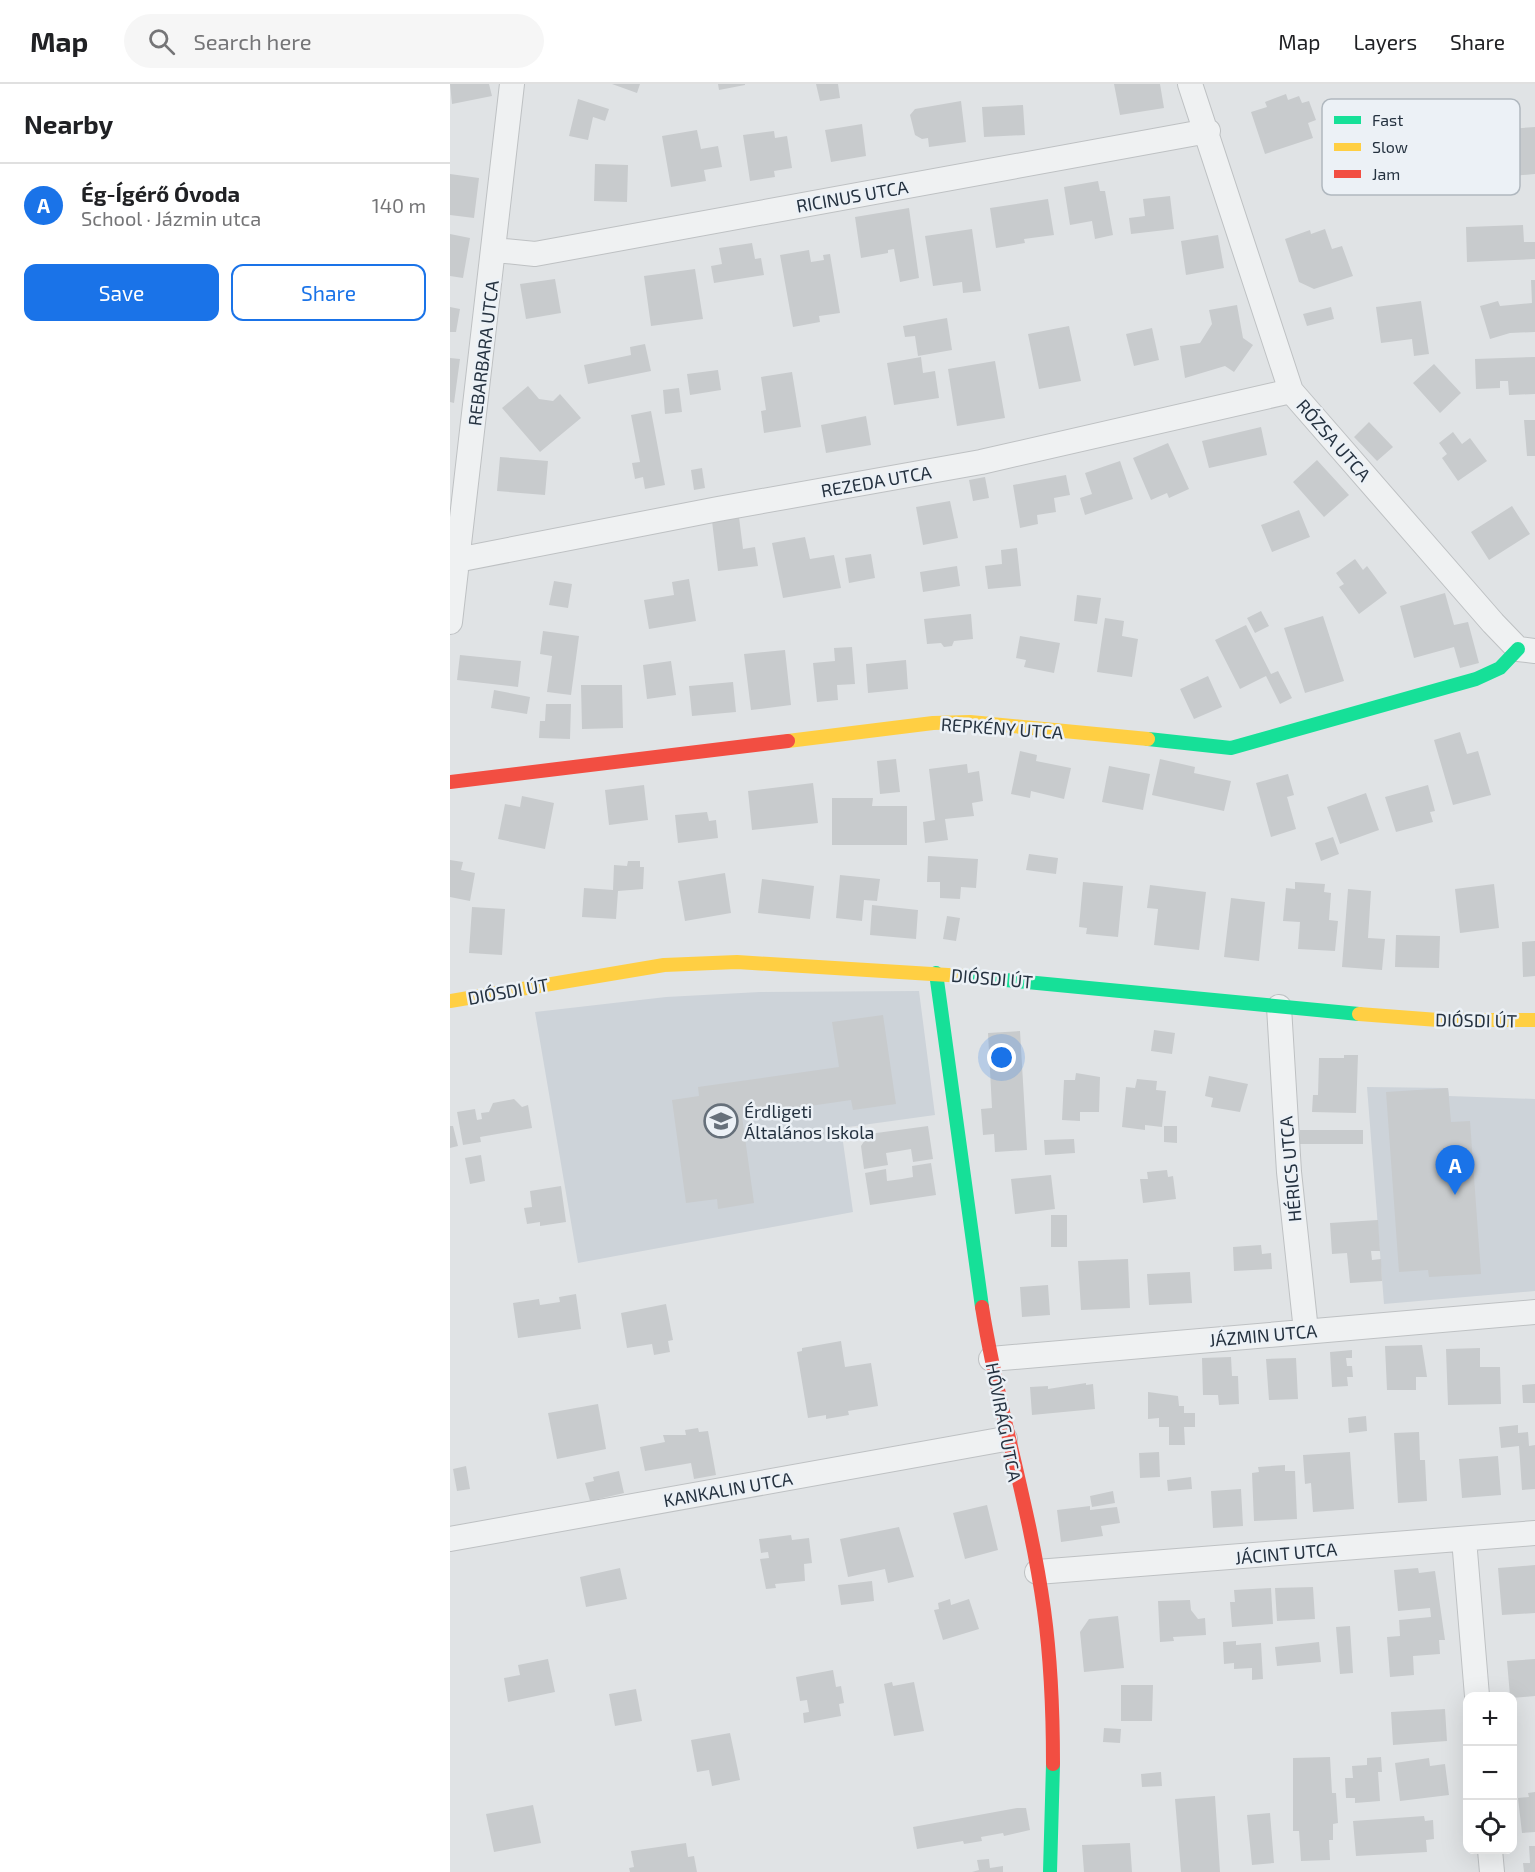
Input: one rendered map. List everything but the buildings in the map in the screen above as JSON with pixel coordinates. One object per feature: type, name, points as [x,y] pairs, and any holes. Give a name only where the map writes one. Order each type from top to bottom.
[{"type":"street","name":"REBARBARA UTCA","points":[[450,622],[495,250],[512,84]]},
{"type":"street","name":"RÓZSA UTCA","points":[[1191,84],[1292,391],[1527,650]]},
{"type":"street","name":"RICINUS UTCA","points":[[495,250],[535,254],[1208,131]]},
{"type":"street","name":"REZEDA UTCA","points":[[457,560],[718,509],[981,462],[1292,391]]},
{"type":"street","name":"REPKÉNY UTCA","points":[[450,782],[933,723],[1000,725],[1231,748],[1476,679],[1495,672],[1527,650]]},
{"type":"street","name":"DIÓSDI ÚT","points":[[450,1001],[664,965],[702,962],[936,973],[1279,1007],[1438,1020],[1535,1020]]},
{"type":"street","name":"HÓVIRÁG UTCA","points":[[936,973],[952,1111],[991,1359],[1005,1439],[1038,1572],[1047,1637],[1053,1719],[1050,1872]]},
{"type":"street","name":"HÉRICS UTCA","points":[[1279,1007],[1289,1172],[1306,1331]]},
{"type":"street","name":"JÁZMIN UTCA","points":[[991,1359],[1535,1312]]},
{"type":"street","name":"KANKALIN UTCA","points":[[450,1539],[1005,1439]]},
{"type":"street","name":"JÁCINT UTCA","points":[[1038,1572],[1535,1533]]},
{"type":"street","points":[[1464,1539],[1477,1692]]},
{"type":"street","points":[[1490,1854],[1492,1872]]},
{"type":"shaded area","name":"Érdligeti Általános Iskola","points":[[919,991],[935,1115],[841,1128],[853,1212],[578,1263],[535,1012],[666,997],[760,992]]},
{"type":"shaded area","points":[[1367,1087],[1448,1088],[1449,1096],[1535,1099],[1535,1291],[1384,1304]]},
{"type":"traffic: fast","points":[[1148,739],[1231,748],[1476,679],[1500,668],[1518,649]]},
{"type":"traffic: fast","points":[[936,973],[982,1307]]},
{"type":"traffic: fast","points":[[964,976],[1359,1014]]},
{"type":"traffic: fast","points":[[1050,1872],[1053,1764]]},
{"type":"traffic: slow","points":[[788,741],[933,723],[970,722],[1148,739]]},
{"type":"traffic: slow","points":[[450,1001],[664,965],[737,962],[964,976]]},
{"type":"traffic: slow","points":[[1359,1014],[1438,1020],[1535,1020]]},
{"type":"traffic: jam","points":[[450,782],[788,741]]},
{"type":"traffic: jam","points":[[982,1307],[996,1383],[1031,1534],[1044,1610],[1051,1687],[1053,1764]]},
{"type":"place","name":"Érdligeti Általános Iskola","points":[[721,1121]]},
{"type":"place","name":"Ég-Ígérő Óvoda","points":[[1455,1195]]}]
